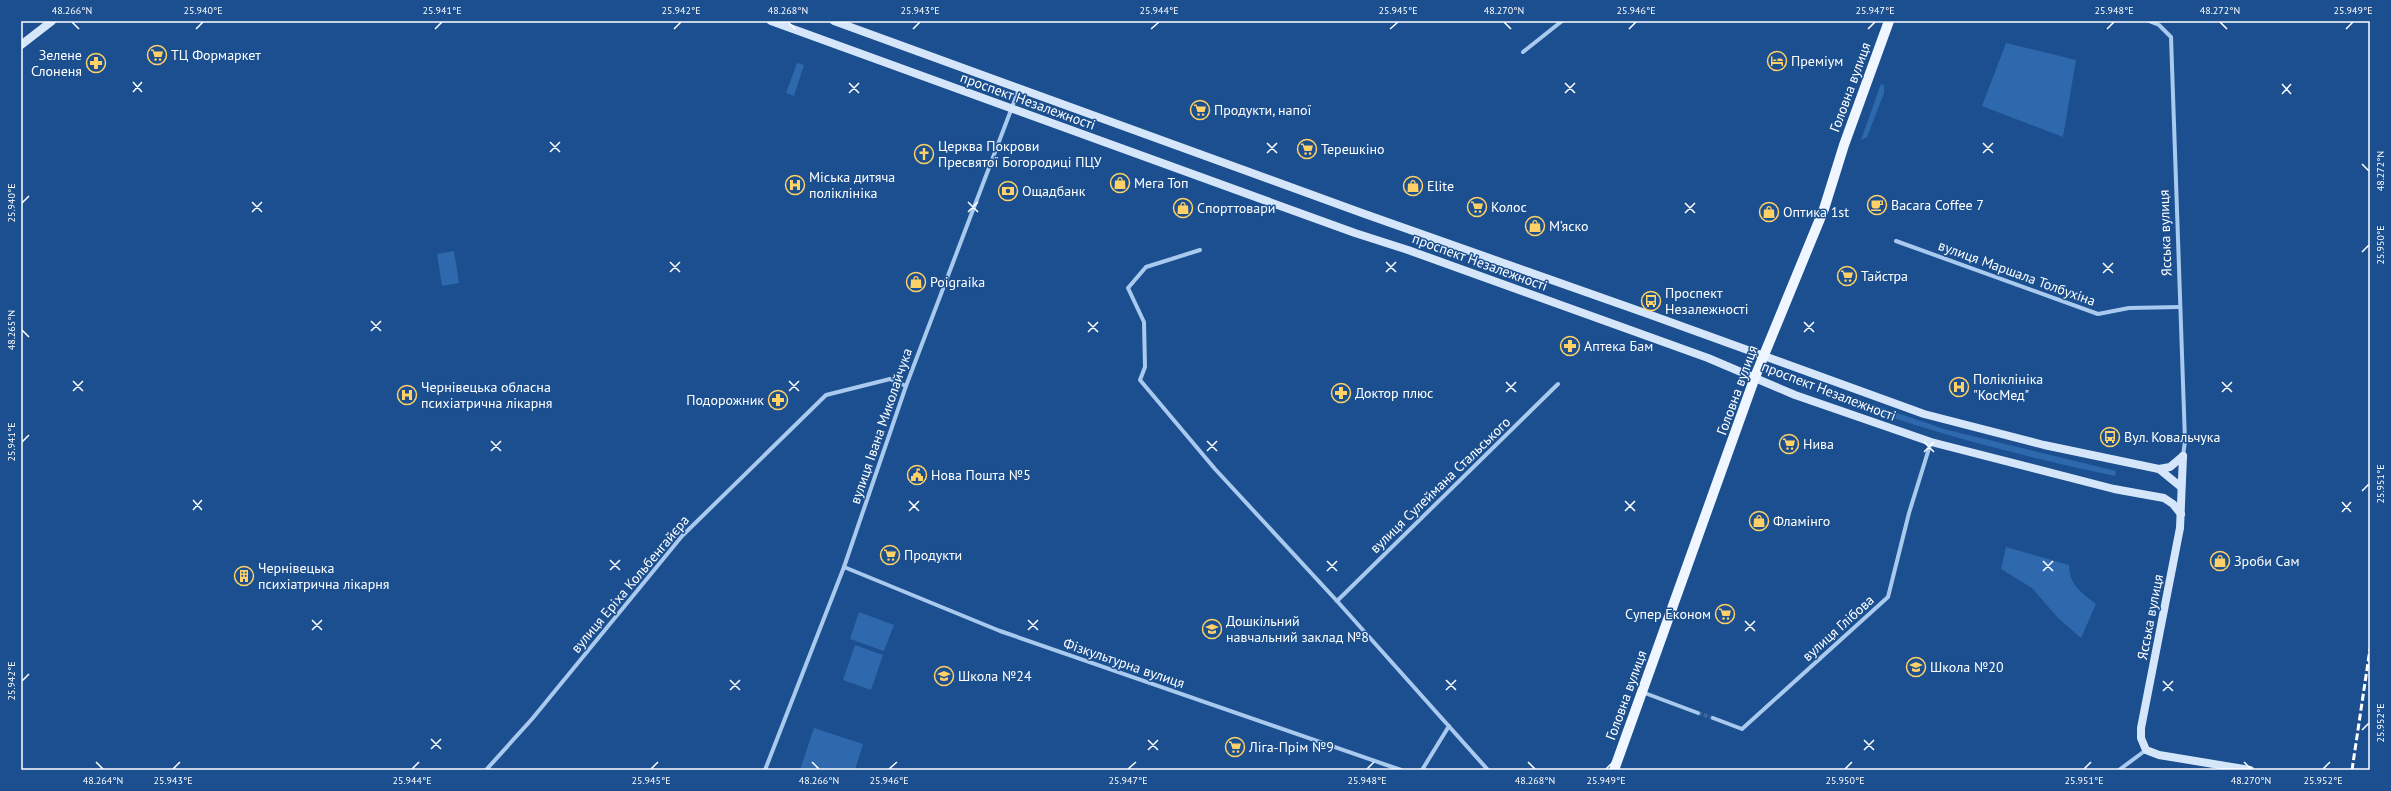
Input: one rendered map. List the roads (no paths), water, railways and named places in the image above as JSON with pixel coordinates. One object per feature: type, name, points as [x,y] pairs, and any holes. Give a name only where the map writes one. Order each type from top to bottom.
[{"type":"main road","points":[[21,45],[52,21]]},
{"type":"main road","name":"проспект Незалежності","points":[[771,21],[1011,110],[1708,358],[1795,395],[1931,442],[2114,489],[2164,498],[2173,504],[2181,514]]},
{"type":"main road","name":"проспект Незалежності","points":[[834,21],[1362,213],[1924,414],[2044,445],[2158,469],[2181,487]]},
{"type":"main road","name":"Головна вулиця","points":[[1614,770],[1755,377],[1824,210],[1844,145],[1889,21]]},
{"type":"main road","points":[[2158,469],[2170,467],[2183,456]]},
{"type":"main road","name":"Ясська вулиця","points":[[2146,750],[2141,738],[2141,728],[2180,528],[2183,456]]},
{"type":"main road","points":[[2146,750],[2159,755],[2250,770]]},
{"type":"street","points":[[1523,52],[1562,21]]},
{"type":"street","name":"Ясська вулиця","points":[[2149,21],[2159,25],[2171,37],[2185,441],[2183,456]]},
{"type":"street","name":"вулиця Івана Миколайчука","points":[[765,770],[844,567],[906,386],[1019,89]]},
{"type":"street","name":"вулиця Маршала Толбухіна","points":[[1896,240],[2098,314],[2129,308],[2180,307]]},
{"type":"street","points":[[1200,250],[1146,267],[1128,288],[1144,322],[1145,367],[1140,380],[1215,469],[1337,601],[1488,770]]},
{"type":"street","name":"вулиця Еріха Кольбенгайєра","points":[[486,770],[532,719],[682,536],[826,395],[890,379],[906,386]]},
{"type":"street","name":"вулиця Сулеймана Стальського","points":[[1337,601],[1558,384]]},
{"type":"street","name":"вулиця Глібова","points":[[1713,718],[1742,729],[1888,597],[1909,513],[1931,442]]},
{"type":"street","name":"Фізкультурна вулиця","points":[[844,567],[1000,631],[1401,770]]},
{"type":"street","points":[[1642,692],[1698,713]]},
{"type":"street","points":[[1422,770],[1449,726]]},
{"type":"street","points":[[2118,770],[2146,750]]},
{"type":"tunnel","points":[[1698,713],[1713,718]]},
{"type":"railway","points":[[2352,770],[2370,649]]},
{"type":"place","name":"ТЦ Формаркет","points":[[157,55]]},
{"type":"place","name":"Преміум","points":[[1777,61]]},
{"type":"place","name":"Зелене Слоненя","points":[[96,63]]},
{"type":"place","name":"Продукти, напої","points":[[1200,110]]},
{"type":"place","name":"Терешкіно","points":[[1307,149]]},
{"type":"place","name":"Церква Покрови Пресвятої Богородиці ПЦУ","points":[[924,154]]},
{"type":"place","name":"Мега Топ","points":[[1120,183]]},
{"type":"place","name":"Міська дитяча поліклініка","points":[[795,185]]},
{"type":"place","name":"Elite","points":[[1413,186]]},
{"type":"place","name":"Ощадбанк","points":[[1008,191]]},
{"type":"place","name":"Bacara Coffee 7","points":[[1877,205]]},
{"type":"place","name":"Колос","points":[[1477,207]]},
{"type":"place","name":"Спорттовари","points":[[1183,208]]},
{"type":"place","name":"Оптика 1st","points":[[1769,212]]},
{"type":"place","name":"М’яско","points":[[1535,226]]},
{"type":"place","name":"Тайстра","points":[[1847,276]]},
{"type":"place","name":"Poigraika","points":[[916,282]]},
{"type":"place","name":"Проспект Незалежності","points":[[1651,301]]},
{"type":"place","name":"Аптека Бам","points":[[1570,346]]},
{"type":"place","name":"Поліклініка \"КосМед\"","points":[[1959,387]]},
{"type":"place","name":"Доктор плюс","points":[[1341,393]]},
{"type":"place","name":"Чернівецька обласна психіатрична лікарня","points":[[407,395]]},
{"type":"place","name":"Подорожник","points":[[778,400]]},
{"type":"place","name":"Вул. Ковальчука","points":[[2110,437]]},
{"type":"place","name":"Нива","points":[[1789,444]]},
{"type":"place","name":"Нова Пошта №5","points":[[917,475]]},
{"type":"place","name":"Фламінго","points":[[1759,521]]},
{"type":"place","name":"Продукти","points":[[890,555]]},
{"type":"place","name":"Зроби Сам","points":[[2220,561]]},
{"type":"place","name":"Чернівецька психіатрична лікарня","points":[[244,576]]},
{"type":"place","name":"Супер Економ","points":[[1725,614]]},
{"type":"place","name":"Дошкільний навчальний заклад №8","points":[[1212,629]]},
{"type":"place","name":"Школа №20","points":[[1916,667]]},
{"type":"place","name":"Школа №24","points":[[944,676]]},
{"type":"place","name":"Ліга-Прім №9","points":[[1235,747]]}]
